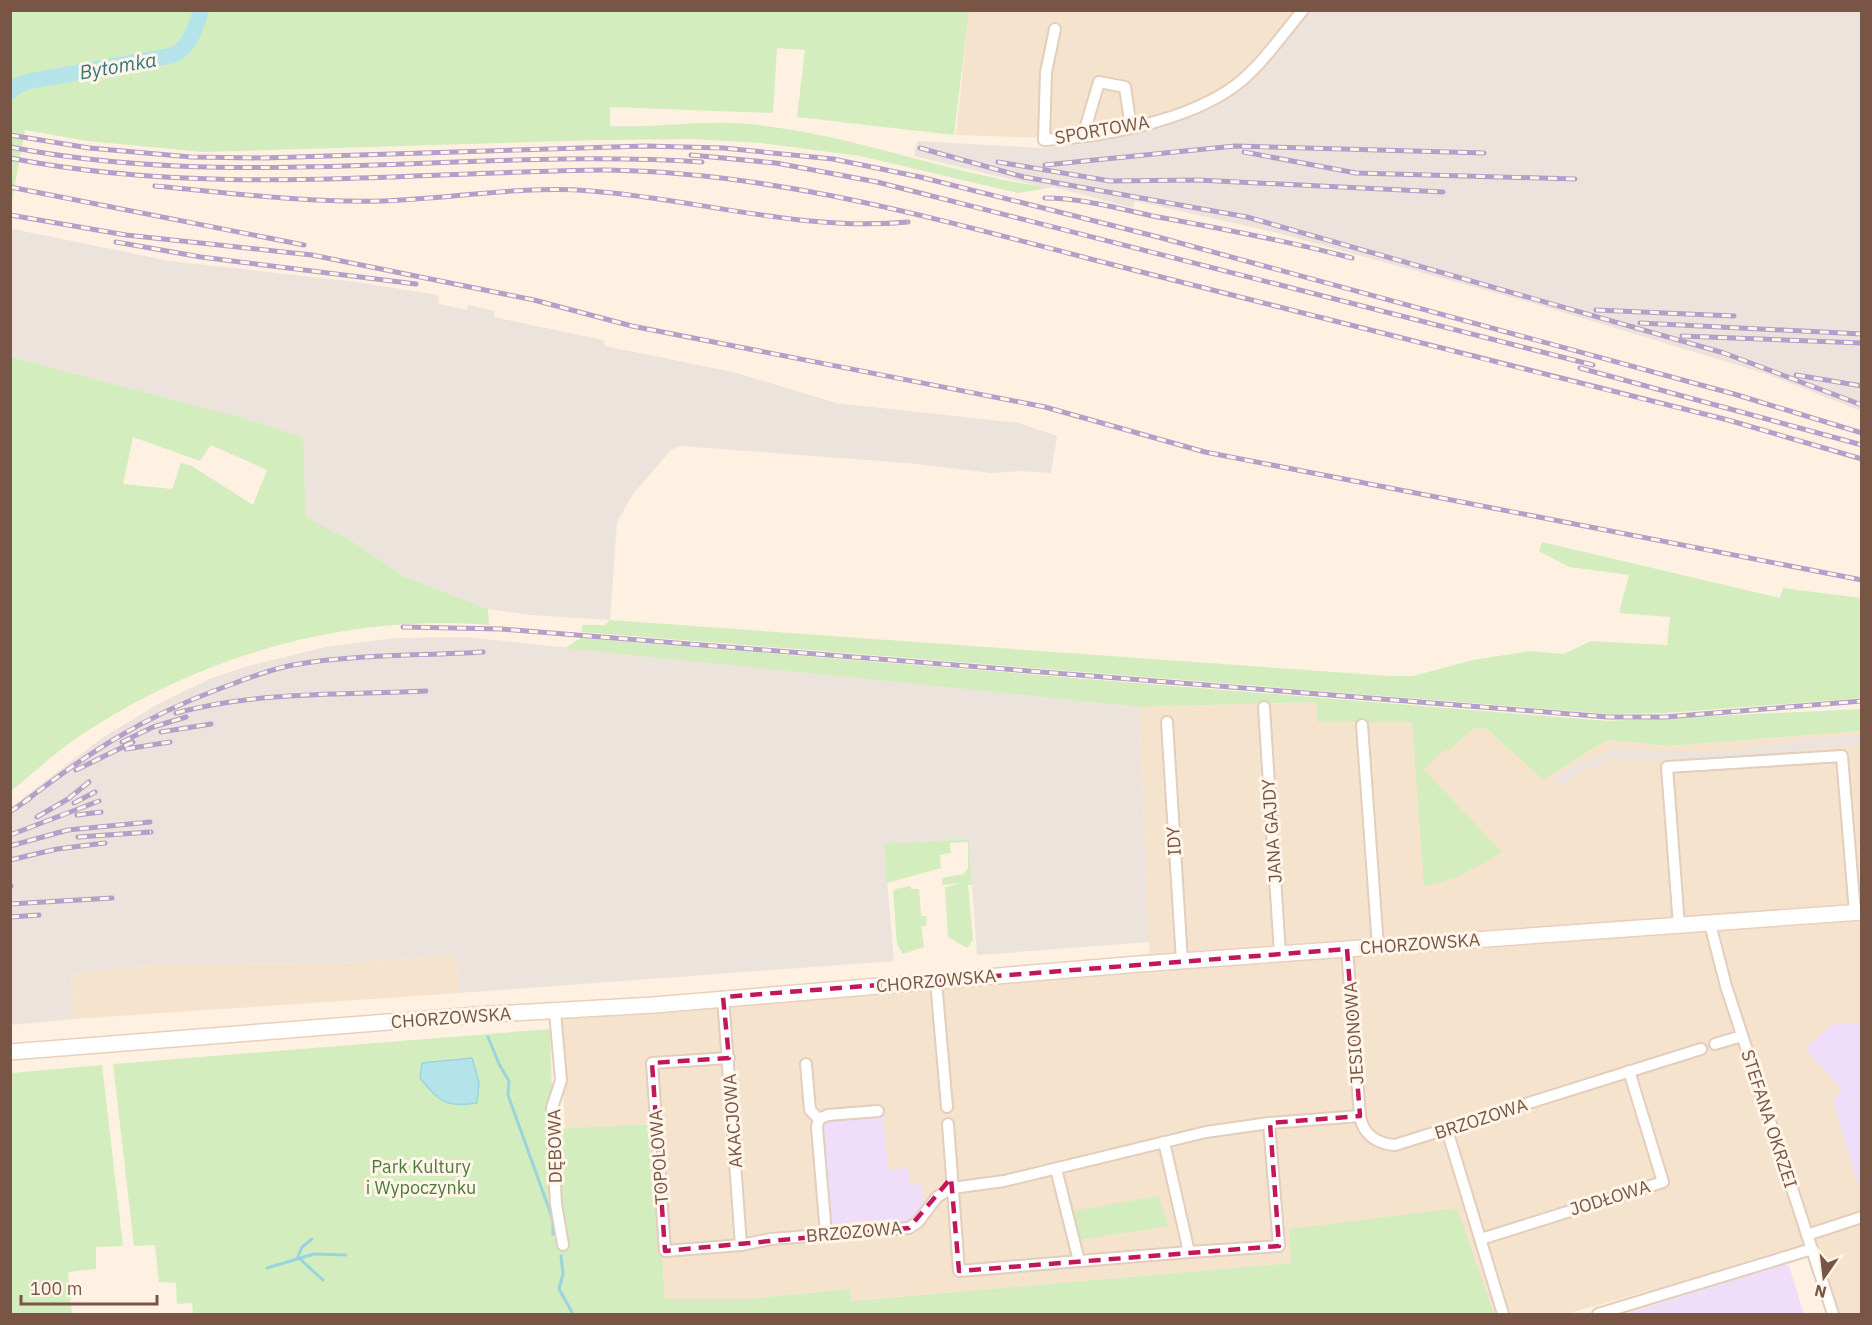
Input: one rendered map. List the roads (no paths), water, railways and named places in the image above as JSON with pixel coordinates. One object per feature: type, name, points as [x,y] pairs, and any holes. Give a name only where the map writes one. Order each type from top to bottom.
[{"type":"main road","name":"CHORZOWSKA","points":[[10,1052],[476,1015],[555,1012],[1182,961],[1858,913]]},
{"type":"street","name":"SPORTOWA","points":[[1055,29],[1046,72],[1044,140],[1131,128],[1187,110],[1237,85],[1303,10]]},
{"type":"street","points":[[1083,136],[1099,82],[1125,87],[1131,128]]},
{"type":"street","name":"JANA GAJDY","points":[[1264,707],[1280,954]]},
{"type":"street","name":"IDY","points":[[1167,722],[1182,961]]},
{"type":"street","points":[[1362,725],[1378,947]]},
{"type":"street","points":[[1679,926],[1667,767],[1842,756],[1858,913]]},
{"type":"street","name":"STEFANA OKRZEI","points":[[1710,924],[1742,1036],[1833,1314]]},
{"type":"street","name":"JESIONOWA","points":[[1347,949],[1360,1116]]},
{"type":"street","points":[[936,982],[947,1107]]},
{"type":"street","name":"AKACJOWA","points":[[723,997],[741,1245]]},
{"type":"street","name":"DĘBOWA","points":[[555,1012],[561,1080],[552,1108],[552,1129],[556,1204],[563,1245]]},
{"type":"street","points":[[1715,1044],[1742,1036]]},
{"type":"street","name":"BRZOZOWA","points":[[1360,1116],[1367,1132],[1387,1144],[1404,1143],[1701,1049]]},
{"type":"street","name":"TOPOLOWA","points":[[729,1058],[652,1064],[665,1251],[741,1245]]},
{"type":"street","points":[[806,1064],[810,1110],[819,1119]]},
{"type":"street","name":"JODŁOWA","points":[[1481,1239],[1663,1182],[1629,1071]]},
{"type":"street","points":[[819,1119],[828,1115],[879,1111]]},
{"type":"street","points":[[952,1188],[992,1183],[1206,1132],[1269,1123],[1360,1116]]},
{"type":"street","points":[[819,1119],[817,1127],[826,1234]]},
{"type":"street","points":[[948,1124],[959,1271],[1279,1246],[1269,1123]]},
{"type":"street","points":[[1447,1130],[1503,1314]]},
{"type":"street","points":[[1164,1142],[1189,1252]]},
{"type":"street","points":[[1056,1168],[1078,1261]]},
{"type":"street","name":"BRZOZOWA","points":[[741,1245],[771,1239],[909,1228],[918,1222],[937,1197],[952,1188]]},
{"type":"street","points":[[1807,1235],[1862,1218]]},
{"type":"street","points":[[1598,1314],[1812,1249]]},
{"type":"water","points":[[472,1058],[479,1082],[477,1103],[458,1105],[444,1101],[433,1093],[420,1078],[422,1063]]},
{"type":"waterway","name":"Bytomka","points":[[10,92],[16,86],[30,81],[174,55],[185,46],[201,10]]},
{"type":"waterway","points":[[488,1037],[509,1081],[508,1095],[553,1220],[553,1234]]},
{"type":"waterway","points":[[297,1259],[302,1247],[312,1239]]},
{"type":"waterway","points":[[267,1268],[314,1254],[346,1255]]},
{"type":"waterway","points":[[561,1256],[563,1274],[559,1289],[573,1314]]},
{"type":"waterway","points":[[300,1259],[323,1280]]},
{"type":"railway","points":[[10,135],[89,148],[191,157],[264,158],[645,146],[723,148],[833,159],[920,177],[1158,237],[1734,394],[1862,433]]},
{"type":"railway","points":[[1045,165],[1235,146],[1484,153]]},
{"type":"railway","points":[[10,147],[96,160],[182,166],[269,168],[529,160],[615,159],[702,162]]},
{"type":"railway","points":[[920,148],[1024,177],[1247,217],[1724,353],[1862,405]]},
{"type":"railway","points":[[1244,152],[1356,173],[1575,179]]},
{"type":"railway","points":[[691,155],[776,163],[877,182],[1593,365]]},
{"type":"railway","points":[[10,158],[84,170],[158,177],[307,179],[605,170],[733,179],[797,189],[985,231],[1728,420],[1862,459]]},
{"type":"railway","points":[[998,162],[1110,181],[1197,180],[1443,192]]},
{"type":"railway","points":[[155,186],[269,197],[354,201],[408,200],[513,191],[591,191],[789,219],[868,224],[908,222]]},
{"type":"railway","points":[[10,187],[304,245]]},
{"type":"railway","points":[[1045,198],[1102,204],[1352,258]]},
{"type":"railway","points":[[10,215],[126,235],[312,255],[534,300],[632,326],[1045,407],[1205,452],[1862,580]]},
{"type":"railway","points":[[116,242],[201,257],[416,284]]},
{"type":"railway","points":[[1596,310],[1734,316]]},
{"type":"railway","points":[[1640,323],[1862,334]]},
{"type":"railway","points":[[1682,336],[1862,343]]},
{"type":"railway","points":[[1580,368],[1862,445]]},
{"type":"railway","points":[[1796,375],[1862,386]]},
{"type":"railway","points":[[403,627],[501,629],[1608,717],[1665,717],[1862,701]]},
{"type":"railway","points":[[23,803],[70,768],[140,724],[191,700],[264,672],[316,661],[483,652]]},
{"type":"railway","points":[[176,713],[269,697],[426,691]]},
{"type":"railway","points":[[122,742],[153,727],[186,717]]},
{"type":"railway","points":[[161,732],[211,724]]},
{"type":"railway","points":[[76,770],[133,742]]},
{"type":"railway","points":[[126,749],[170,742]]},
{"type":"railway","points":[[37,817],[68,799],[89,782]]},
{"type":"railway","points":[[74,803],[95,792]]},
{"type":"railway","points":[[10,812],[30,798]]},
{"type":"railway","points":[[10,835],[99,801]]},
{"type":"railway","points":[[77,815],[101,812]]},
{"type":"railway","points":[[10,846],[68,830],[150,822]]},
{"type":"railway","points":[[78,837],[151,832]]},
{"type":"railway","points":[[10,860],[57,849],[105,843]]},
{"type":"railway","points":[[10,904],[112,898]]},
{"type":"railway","points":[[10,917],[39,915]]},
{"type":"park label","name":"Park Kultury i Wypoczynku","points":[[421,1177]]}]
